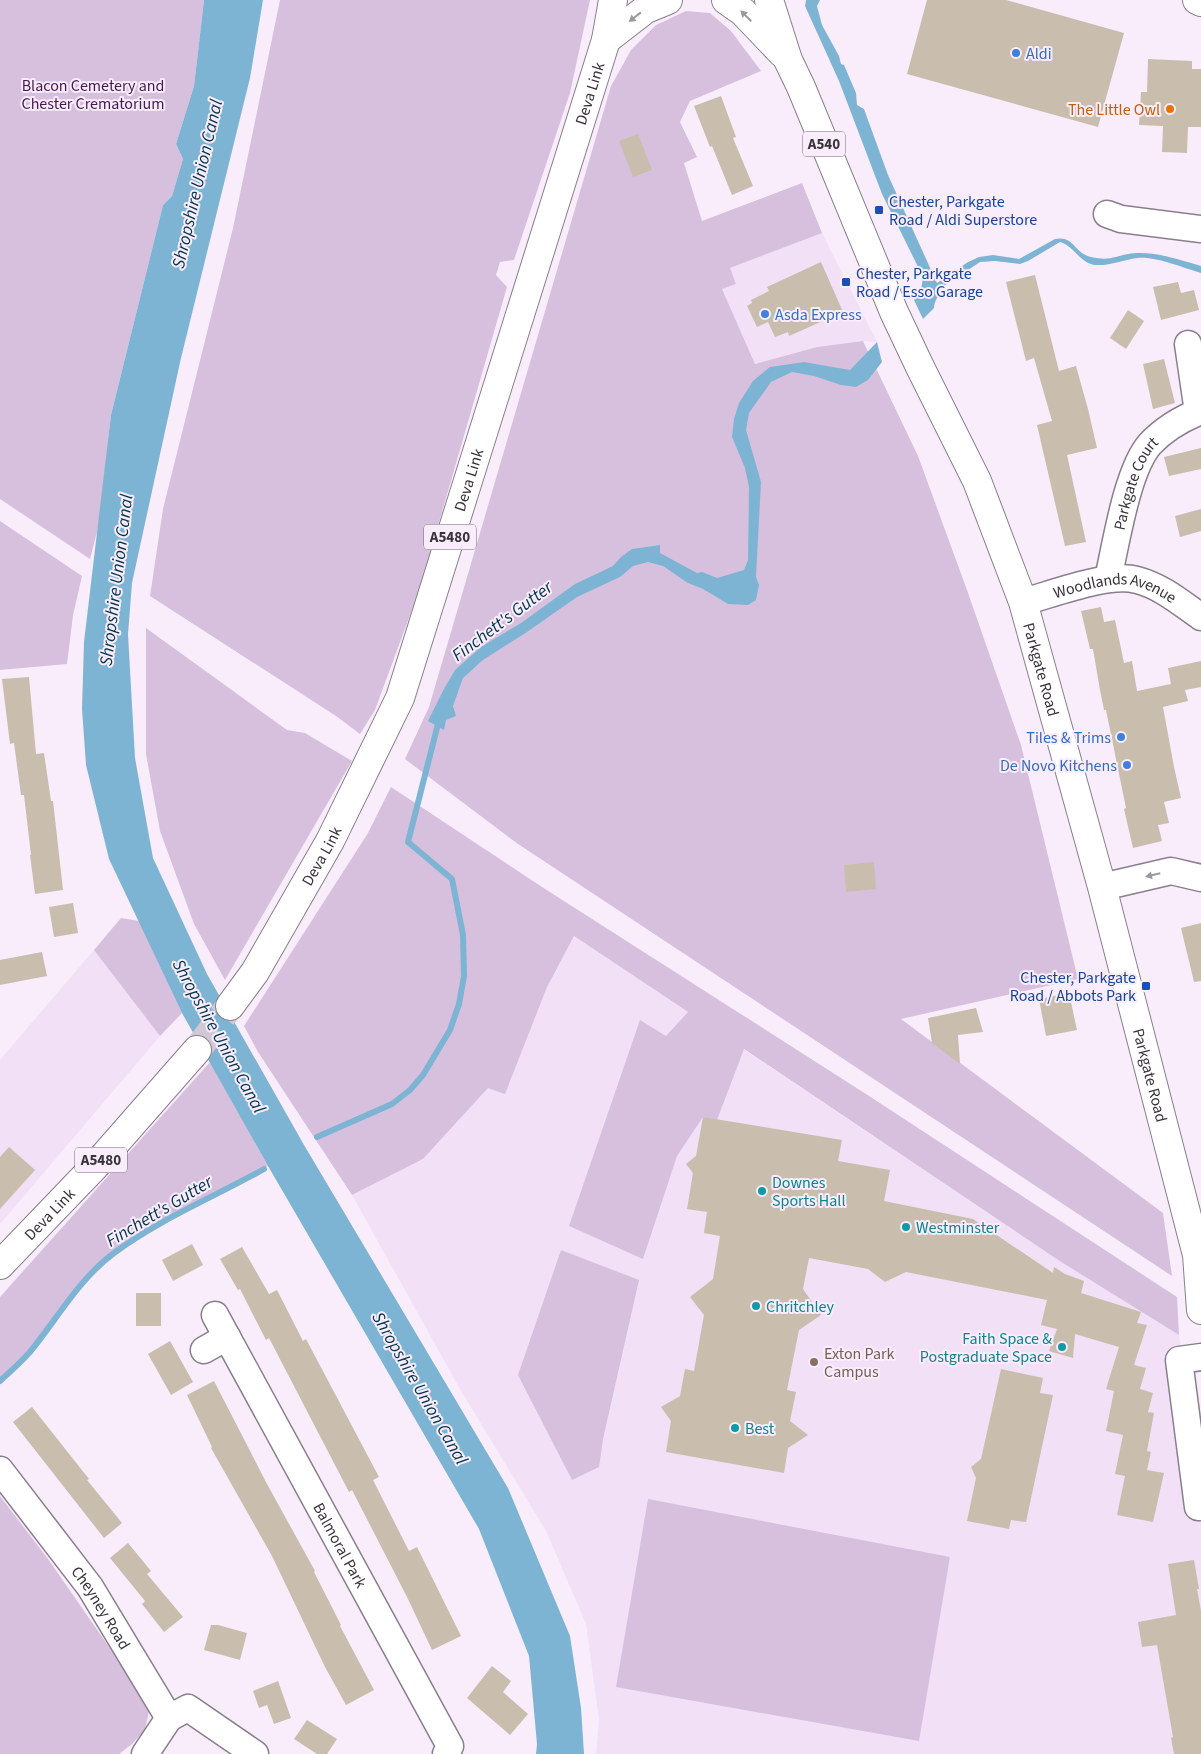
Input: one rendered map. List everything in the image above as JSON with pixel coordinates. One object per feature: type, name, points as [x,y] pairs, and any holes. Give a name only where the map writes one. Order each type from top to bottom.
[{"type":"main road","name":"Deva Link","points":[[230,1006],[255,972],[330,841],[400,698],[606,40],[613,0]]},
{"type":"main road","name":"Deva Link","points":[[606,40],[646,9],[668,0]]},
{"type":"main road","name":"Parkgate Road","points":[[726,0],[743,12],[788,60]]},
{"type":"main road","name":"Parkgate Road","points":[[768,0],[788,60],[894,312],[977,481],[1024,602],[1102,887],[1199,1255],[1201,1310]]},
{"type":"main road","points":[[1197,0],[1201,2]]},
{"type":"main road","name":"Deva Link","points":[[0,1265],[97,1164],[197,1050]]},
{"type":"street","points":[[1107,214],[1121,219],[1201,228]]},
{"type":"street","name":"Parkgate Court","points":[[1108,579],[1134,470],[1149,445],[1174,424],[1200,412],[1185,345]]},
{"type":"street","name":"Woodlands Avenue","points":[[1024,602],[1108,579],[1136,579],[1160,589],[1201,617]]},
{"type":"street","points":[[1102,887],[1171,871],[1201,878]]},
{"type":"street","name":"Balmoral Park","points":[[204,1350],[221,1326],[450,1746],[446,1754]]},
{"type":"street","points":[[1198,1506],[1178,1360],[1201,1356]]},
{"type":"street","name":"Cheyney Road","points":[[0,1470],[90,1587],[169,1718]]},
{"type":"street","points":[[145,1754],[169,1718],[188,1708],[255,1754]]},
{"type":"shaded area","points":[[822,233],[877,342],[863,341],[817,347],[755,364],[722,289],[736,283],[729,268]]},
{"type":"shaded area","name":"Exton Park Campus","points":[[574,936],[1058,1260],[1179,1335],[1201,1488],[1201,1754],[596,1754],[599,1720],[586,1624],[546,1531],[460,1389],[352,1195],[423,1159],[488,1088]]},
{"type":"shaded area","points":[[94,950],[160,1036],[0,1224],[0,1060]]},
{"type":"green space","name":"Blacon Cemetery and Chester Crematorium","points":[[0,0],[204,0],[194,86],[176,144],[183,159],[172,196],[163,205],[111,415],[99,524],[90,559],[0,499]]},
{"type":"green space","points":[[280,0],[590,0],[570,93],[514,260],[500,262],[496,275],[507,287],[420,588],[375,710],[360,734],[336,716],[150,596],[163,509],[233,228]]},
{"type":"green space","points":[[686,11],[710,13],[731,31],[761,71],[690,101],[680,122],[697,157],[684,163],[702,221],[802,183],[822,233],[730,268],[736,284],[722,289],[755,364],[817,347],[863,341],[918,456],[1021,745],[1078,979],[901,1019],[1163,1213],[1172,1276],[518,844],[405,759],[429,707],[611,86],[631,50],[656,25]]},
{"type":"green space","points":[[0,521],[82,576],[73,615],[67,664],[0,670]]},
{"type":"green space","points":[[146,628],[287,730],[305,733],[352,761],[225,980],[194,924],[160,831],[146,754]]},
{"type":"green space","points":[[391,787],[542,887],[866,1094],[1177,1297],[1179,1335],[1058,1260],[744,1049],[717,1120],[703,1117],[677,1156],[643,1259],[569,1226],[640,1020],[666,1036],[688,1012],[574,936],[547,987],[505,1094],[488,1088],[423,1159],[352,1195],[258,1052],[244,1026],[368,833]]},
{"type":"green space","points":[[121,918],[139,921],[182,1013],[160,1036],[94,950]]},
{"type":"green space","points":[[210,1062],[268,1166],[231,1187],[175,1214],[113,1254],[76,1290],[29,1352],[0,1381],[0,1297]]},
{"type":"green space","points":[[561,1250],[639,1280],[603,1439],[599,1467],[572,1480],[518,1375]]},
{"type":"green space","points":[[0,1496],[48,1559],[150,1706],[145,1730],[119,1754],[0,1754]]},
{"type":"green space","points":[[648,1499],[950,1557],[919,1741],[616,1687]]},
{"type":"water","name":"Shropshire Union Canal","points":[[204,0],[263,0],[250,78],[181,358],[132,583],[128,634],[135,758],[153,858],[207,974],[304,1145],[508,1488],[570,1636],[581,1708],[584,1754],[536,1754],[537,1744],[529,1656],[479,1529],[268,1166],[182,1013],[109,859],[86,765],[82,709],[84,642],[111,415],[163,205],[172,196],[183,159],[176,144],[194,86]]},
{"type":"water","points":[[806,0],[820,0],[817,6],[822,25],[839,56],[841,64],[844,65],[856,93],[857,105],[864,109],[888,175],[937,283],[968,262],[979,257],[993,255],[1019,259],[1055,239],[1061,238],[1070,242],[1085,255],[1091,257],[1105,259],[1136,253],[1152,254],[1201,266],[1201,273],[1144,258],[1106,265],[1090,264],[1060,242],[1020,264],[995,261],[980,262],[944,286],[936,299],[934,308],[923,319],[914,300],[921,291],[923,277],[882,194],[839,81],[805,6]]},
{"type":"water","points":[[877,342],[882,362],[868,380],[856,387],[792,372],[771,382],[749,413],[746,430],[761,482],[756,577],[759,585],[756,600],[748,605],[728,604],[703,589],[688,583],[663,566],[648,562],[633,566],[620,577],[577,597],[483,660],[463,678],[453,706],[456,716],[446,720],[444,730],[428,721],[455,670],[481,647],[521,623],[575,584],[613,566],[632,549],[660,545],[660,553],[697,573],[702,572],[717,578],[744,570],[748,560],[749,487],[745,468],[732,437],[734,419],[739,403],[753,381],[770,367],[804,362],[850,370]]},
{"type":"building","name":"Aldi","points":[[927,0],[1006,0],[1124,33],[1098,127],[907,74]]},
{"type":"building","name":"The Little Owl","points":[[1148,59],[1192,61],[1192,69],[1201,69],[1201,127],[1188,127],[1187,153],[1162,152],[1163,126],[1139,125],[1141,92],[1147,92]]},
{"type":"building","points":[[721,96],[736,137],[733,138],[753,186],[732,195],[694,106]]},
{"type":"building","points":[[638,134],[652,170],[633,177],[619,141]]},
{"type":"building","points":[[821,262],[843,312],[789,336],[788,332],[775,337],[768,322],[757,327],[747,306],[752,303],[751,300],[769,291],[767,287]]},
{"type":"building","points":[[1035,275],[1059,371],[1076,366],[1097,448],[1067,455],[1086,542],[1065,546],[1037,425],[1052,421],[1034,358],[1026,361],[1006,282]]},
{"type":"building","points":[[1178,282],[1181,293],[1194,290],[1199,310],[1161,320],[1153,287]]},
{"type":"building","points":[[1128,310],[1144,321],[1126,349],[1110,338]]},
{"type":"building","points":[[1164,359],[1175,403],[1153,409],[1143,364]]},
{"type":"building","points":[[1201,448],[1201,469],[1169,476],[1164,457]]},
{"type":"building","points":[[1201,509],[1201,531],[1180,537],[1175,516]]},
{"type":"building","points":[[1101,607],[1104,622],[1115,620],[1124,663],[1132,661],[1137,691],[1171,684],[1168,668],[1201,661],[1201,687],[1185,690],[1188,701],[1163,707],[1181,798],[1164,802],[1169,823],[1158,825],[1162,841],[1133,848],[1093,649],[1090,649],[1081,611]]},
{"type":"building","points":[[29,677],[36,754],[44,753],[51,801],[53,801],[63,890],[35,894],[24,795],[21,795],[14,743],[10,744],[2,679]]},
{"type":"building","points":[[874,862],[876,889],[846,892],[844,865]]},
{"type":"building","points":[[73,903],[78,933],[54,937],[49,907]]},
{"type":"building","points":[[1201,923],[1201,981],[1194,982],[1181,928]]},
{"type":"building","points":[[42,952],[47,976],[0,985],[0,960]]},
{"type":"building","points":[[1069,993],[1077,1030],[1046,1036],[1039,999]]},
{"type":"building","points":[[976,1008],[983,1032],[958,1035],[960,1064],[932,1043],[928,1018]]},
{"type":"building","points":[[703,1117],[842,1140],[838,1161],[890,1170],[884,1201],[973,1219],[1053,1273],[1054,1267],[1065,1274],[1084,1281],[1081,1293],[1141,1312],[1137,1323],[1147,1325],[1134,1365],[1146,1368],[1140,1389],[1153,1393],[1148,1412],[1154,1413],[1147,1451],[1151,1452],[1147,1470],[1164,1473],[1153,1522],[1117,1515],[1125,1476],[1115,1474],[1123,1435],[1106,1431],[1114,1391],[1106,1389],[1119,1347],[1075,1334],[1073,1358],[1049,1351],[1057,1329],[1041,1325],[1047,1300],[906,1272],[885,1282],[868,1269],[809,1258],[803,1289],[821,1315],[799,1330],[787,1390],[796,1392],[790,1421],[808,1435],[788,1448],[784,1473],[666,1452],[671,1421],[661,1407],[680,1396],[685,1369],[694,1371],[704,1315],[690,1297],[713,1279],[720,1236],[704,1233],[707,1212],[687,1209],[693,1173],[686,1164],[696,1156]]},
{"type":"building","points":[[9,1147],[35,1170],[0,1209],[0,1157]]},
{"type":"building","points":[[192,1244],[203,1265],[173,1281],[162,1260]]},
{"type":"building","points":[[242,1247],[269,1294],[277,1290],[303,1341],[306,1339],[379,1477],[373,1480],[409,1551],[417,1547],[461,1636],[432,1650],[352,1490],[349,1492],[269,1338],[266,1340],[240,1289],[238,1290],[220,1259]]},
{"type":"building","points":[[136,1293],[161,1293],[161,1326],[136,1326]]},
{"type":"building","points":[[170,1341],[193,1382],[171,1395],[148,1354]]},
{"type":"building","points":[[1001,1369],[1043,1378],[1040,1393],[1053,1395],[1026,1522],[1011,1520],[1009,1529],[967,1521],[976,1478],[971,1467],[981,1459]]},
{"type":"building","points":[[214,1381],[267,1484],[315,1571],[340,1626],[374,1690],[346,1705],[325,1667],[272,1556],[211,1448],[187,1395]]},
{"type":"building","points":[[32,1407],[122,1523],[104,1538],[13,1422]]},
{"type":"building","points":[[128,1543],[151,1571],[147,1574],[183,1617],[164,1632],[142,1604],[145,1601],[110,1558]]},
{"type":"building","points":[[1194,1560],[1201,1611],[1201,1754],[1174,1754],[1171,1738],[1173,1737],[1157,1645],[1142,1647],[1138,1622],[1176,1615],[1168,1564]]},
{"type":"building","points":[[211,1625],[218,1625],[247,1633],[240,1660],[204,1650]]},
{"type":"building","points":[[492,1666],[511,1681],[503,1692],[528,1714],[510,1735],[467,1698]]},
{"type":"building","points":[[278,1681],[291,1718],[274,1724],[267,1705],[259,1708],[253,1691]]},
{"type":"building","points":[[307,1720],[337,1739],[327,1754],[317,1754],[294,1739]]},
{"type":"waterway","name":"Finchett's Gutter","points":[[317,1137],[392,1104],[410,1090],[423,1075],[450,1030],[459,1004],[464,976],[463,935],[452,879],[408,842],[439,720]]},
{"type":"waterway","name":"Finchett's Gutter","points":[[0,1381],[30,1352],[79,1287],[101,1263],[150,1229],[264,1169]]},
{"type":"tunnel","points":[[197,1050],[230,1006]]},
{"type":"place","name":"Aldi","points":[[1016,53]]},
{"type":"place","name":"The Little Owl","points":[[1170,109]]},
{"type":"place","name":"Chester, Parkgate Road / Aldi Superstore","points":[[879,210]]},
{"type":"place","name":"Chester, Parkgate Road / Esso Garage","points":[[846,282]]},
{"type":"place","name":"Asda Express","points":[[765,314]]},
{"type":"place","name":"Tiles & Trims","points":[[1121,737]]},
{"type":"place","name":"De Novo Kitchens","points":[[1127,765]]},
{"type":"place","name":"Chester, Parkgate Road / Abbots Park","points":[[1146,986]]},
{"type":"place","name":"Downes Sports Hall","points":[[762,1191]]},
{"type":"place","name":"Westminster","points":[[906,1227]]},
{"type":"place","name":"Chritchley","points":[[756,1306]]},
{"type":"place","name":"Faith Space & Postgraduate Space","points":[[1062,1347]]},
{"type":"place","name":"Exton Park Campus","points":[[814,1362]]},
{"type":"place","name":"Best","points":[[735,1428]]}]
